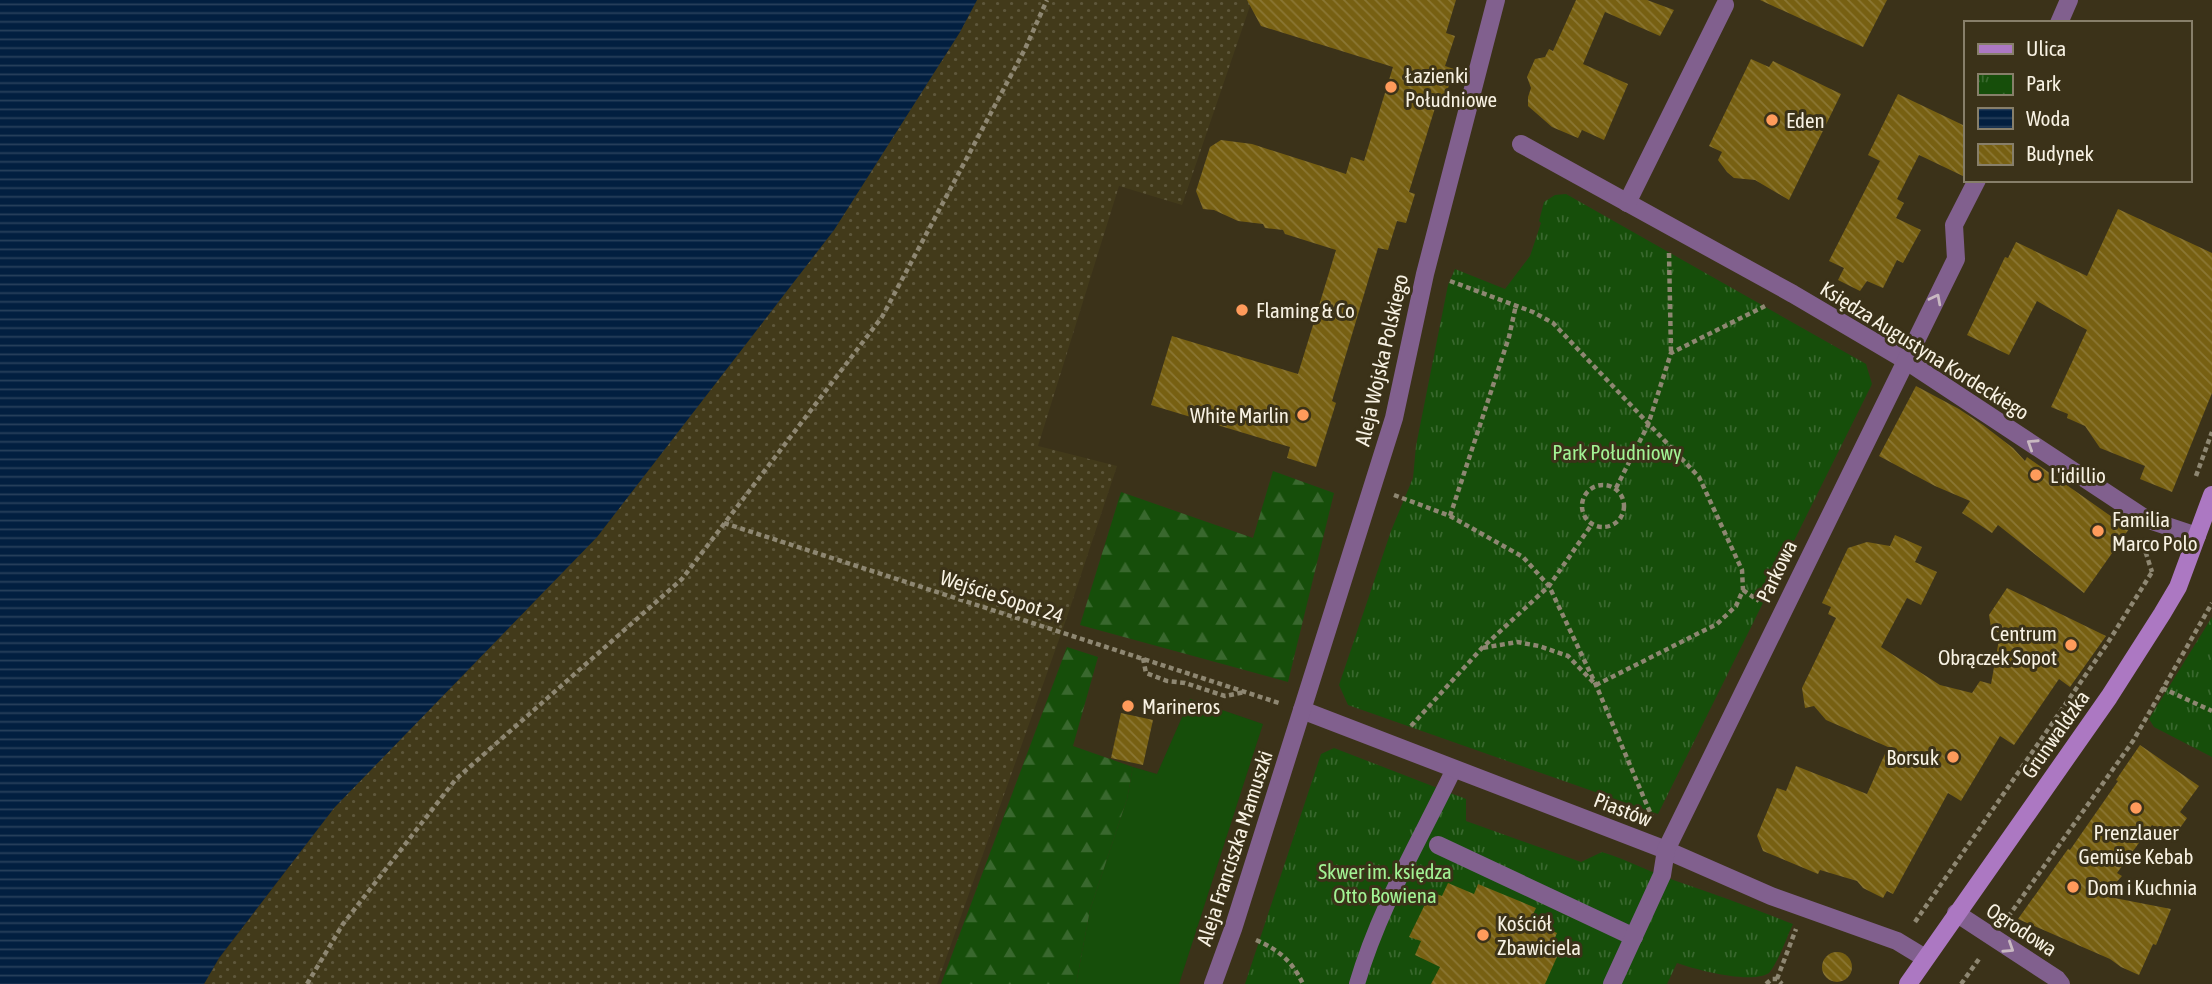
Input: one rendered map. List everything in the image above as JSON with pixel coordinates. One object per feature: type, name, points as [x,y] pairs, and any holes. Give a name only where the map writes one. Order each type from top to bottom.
[{"type":"street","name":"Aleja Wojska Polskiego","points":[[1299,718],[1394,418],[1425,274],[1496,0]]},
{"type":"street","points":[[2060,21],[2070,0]]},
{"type":"street","points":[[1627,203],[1725,5]]},
{"type":"street","name":"Księdza Augustyna Kordeckiego","points":[[1521,144],[1793,294],[1905,360],[2146,519],[2204,537]]},
{"type":"street","name":"Parkowa","points":[[1612,984],[1662,875],[1666,850],[1956,259],[1954,225],[1975,182]]},
{"type":"street","name":"Grunwaldzka","points":[[1908,984],[2109,697],[2149,635],[2204,537],[2212,495]]},
{"type":"street","name":"Piastów","points":[[1299,718],[1394,744],[1666,850],[1771,896],[1897,941],[1925,958]]},
{"type":"street","name":"Aleja Franciszka Mamuszki","points":[[1213,984],[1233,929],[1299,718]]},
{"type":"street","points":[[1438,845],[1634,937]]},
{"type":"street","name":"Ogrodowa","points":[[1956,913],[2061,984]]},
{"type":"lane","points":[[1357,984],[1368,946],[1391,895],[1454,769]]},
{"type":"path","points":[[307,984],[343,924],[456,779],[682,579],[882,317],[1025,50],[1047,0]]},
{"type":"path","points":[[1616,488],[1648,425],[1671,353],[1668,225]]},
{"type":"path","points":[[1461,283],[1553,323],[1699,477],[1742,570],[1743,590],[1736,606],[1717,624],[1596,685]]},
{"type":"path","points":[[1671,353],[1793,294]]},
{"type":"path","points":[[1451,516],[1509,337],[1516,305]]},
{"type":"path","points":[[1600,484],[1616,488],[1624,502],[1621,517],[1608,526],[1599,527],[1592,524],[1582,510],[1586,494],[1600,484]]},
{"type":"path","points":[[1372,488],[1451,516],[1523,557],[1549,586],[1596,685],[1666,850]]},
{"type":"path","name":"Wejście Sopot 24","points":[[724,523],[1270,700]]},
{"type":"path","points":[[1394,744],[1482,648],[1549,586],[1592,524]]},
{"type":"path","points":[[1917,919],[2107,644],[2152,572]]},
{"type":"path","points":[[2008,917],[2133,741],[2212,603]]},
{"type":"path","points":[[1482,648],[1517,642],[1539,646],[1568,656],[1596,685]]},
{"type":"path","points":[[1143,658],[1146,673],[1167,681],[1185,683],[1225,696],[1246,692]]},
{"type":"path","points":[[2162,688],[2212,711]]},
{"type":"path","points":[[1777,979],[1798,922]]},
{"type":"path","points":[[1233,929],[1274,948],[1297,970],[1303,984]]},
{"type":"path","points":[[1766,984],[1772,978],[1782,984]]},
{"type":"green space","name":"Park Południowy","points":[[1566,194],[1866,364],[1872,384],[1658,814],[1348,705],[1339,685],[1391,531],[1413,478],[1416,446],[1448,285],[1455,269],[1505,289],[1530,256],[1541,223],[1539,221],[1544,202],[1555,195]]},
{"type":"green space","points":[[1273,471],[1334,493],[1288,682],[1080,625],[1121,492],[1253,538]]},
{"type":"green space","points":[[2212,617],[2212,757],[2154,727],[2149,719]]},
{"type":"green space","points":[[1067,647],[1098,657],[1073,746],[1133,767],[1127,799],[1090,910],[1076,984],[941,984]]},
{"type":"green space","points":[[1190,699],[1263,724],[1179,984],[1076,984],[1090,910],[1127,799],[1133,767],[1157,774]]},
{"type":"green space","name":"Skwer im. księdza Otto Bowiena","points":[[1334,748],[1466,799],[1466,821],[1581,862],[1602,852],[1793,924],[1773,968],[1761,976],[1725,975],[1677,963],[1667,984],[1245,984],[1321,754]]},
{"type":"sand","points":[[977,0],[1252,0],[1182,205],[1119,186],[1038,446],[1117,466],[1068,614],[937,984],[204,984],[219,959],[334,808],[597,537],[834,230],[960,32]]},
{"type":"water","points":[[0,0],[977,0],[960,32],[834,230],[597,537],[334,808],[219,958],[204,984],[0,984]]},
{"type":"building","points":[[1247,0],[1456,0],[1446,33],[1455,36],[1445,66],[1454,69],[1445,98],[1439,95],[1409,192],[1415,194],[1406,223],[1397,221],[1388,250],[1378,248],[1332,401],[1336,403],[1316,467],[1287,458],[1290,447],[1151,405],[1172,336],[1298,374],[1336,250],[1285,234],[1283,230],[1238,221],[1214,210],[1203,209],[1196,191],[1210,147],[1221,140],[1252,144],[1346,174],[1351,157],[1364,161],[1393,67],[1261,26]]},
{"type":"building","points":[[1576,0],[1647,0],[1674,10],[1660,36],[1605,12],[1583,64],[1628,84],[1604,140],[1582,130],[1578,138],[1552,127],[1528,106],[1531,88],[1527,77],[1535,59],[1545,57],[1549,49],[1553,51]]},
{"type":"building","points":[[1760,0],[1887,0],[1863,47]]},
{"type":"building","points":[[1751,59],[1769,67],[1773,61],[1841,94],[1789,200],[1755,180],[1734,178],[1718,160],[1722,152],[1709,146]]},
{"type":"building","points":[[1898,94],[1964,126],[1964,177],[1919,155],[1897,199],[1904,203],[1896,218],[1921,230],[1903,263],[1897,260],[1883,288],[1867,281],[1860,291],[1838,280],[1844,268],[1829,261],[1880,161],[1868,155]]},
{"type":"building","points":[[2118,209],[2212,253],[2212,393],[2172,492],[2140,479],[2145,466],[2100,448],[2085,426],[2067,418],[2068,414],[2051,407],[2087,330],[2037,301],[2009,355],[1967,335],[2005,257],[2008,258],[2016,242],[2087,276]]},
{"type":"building","points":[[1916,386],[1983,425],[2025,461],[2027,457],[2129,529],[2084,593],[1998,525],[1992,533],[1962,513],[1970,501],[1879,456]]},
{"type":"building","points":[[1895,535],[1922,547],[1915,562],[1937,572],[1921,605],[1907,598],[1881,647],[1940,685],[1972,693],[1980,681],[1991,684],[2000,634],[1991,627],[1989,615],[2007,588],[2106,636],[2070,687],[2059,679],[2014,745],[2000,736],[1961,801],[1948,793],[1893,894],[1887,891],[1883,898],[1863,888],[1857,881],[1820,870],[1818,874],[1763,851],[1757,836],[1777,788],[1786,791],[1796,766],[1867,794],[1888,747],[1826,720],[1814,706],[1805,708],[1802,688],[1836,618],[1828,614],[1831,607],[1822,603],[1848,548],[1867,542],[1890,546]]},
{"type":"building","points":[[1121,713],[1153,720],[1143,765],[1111,758]]},
{"type":"building","points":[[2140,745],[2199,786],[2180,812],[2187,818],[2173,838],[2152,825],[2117,873],[2122,876],[2104,896],[2171,909],[2156,945],[2153,944],[2139,975],[2110,959],[2018,919],[2068,849],[2070,850]]},
{"type":"building","name":"Kościół Zbawiciela","points":[[1448,883],[1474,894],[1478,884],[1536,908],[1530,921],[1557,933],[1553,942],[1560,950],[1545,984],[1431,984],[1440,967],[1415,955],[1421,941],[1409,937],[1431,892],[1442,896]]},
{"type":"building","points":[[1837,952],[1848,956],[1852,967],[1848,978],[1837,982],[1826,978],[1822,967],[1826,956]]},
{"type":"place","name":"Łazienki Południowe","points":[[1391,87]]},
{"type":"place","name":"Eden","points":[[1772,120]]},
{"type":"place","name":"Flaming & Co","points":[[1242,310]]},
{"type":"place","name":"White Marlin","points":[[1303,415]]},
{"type":"place","name":"L'idillio","points":[[2036,475]]},
{"type":"place","name":"Familia Marco Polo","points":[[2098,531]]},
{"type":"place","name":"Centrum Obrączek Sopot","points":[[2071,645]]},
{"type":"place","name":"Marineros","points":[[1128,706]]},
{"type":"place","name":"Borsuk","points":[[1953,757]]},
{"type":"place","name":"Prenzlauer Gemüse Kebab","points":[[2136,808]]},
{"type":"place","name":"Dom i Kuchnia","points":[[2073,887]]},
{"type":"place","name":"Kościół Zbawiciela","points":[[1483,935]]}]
